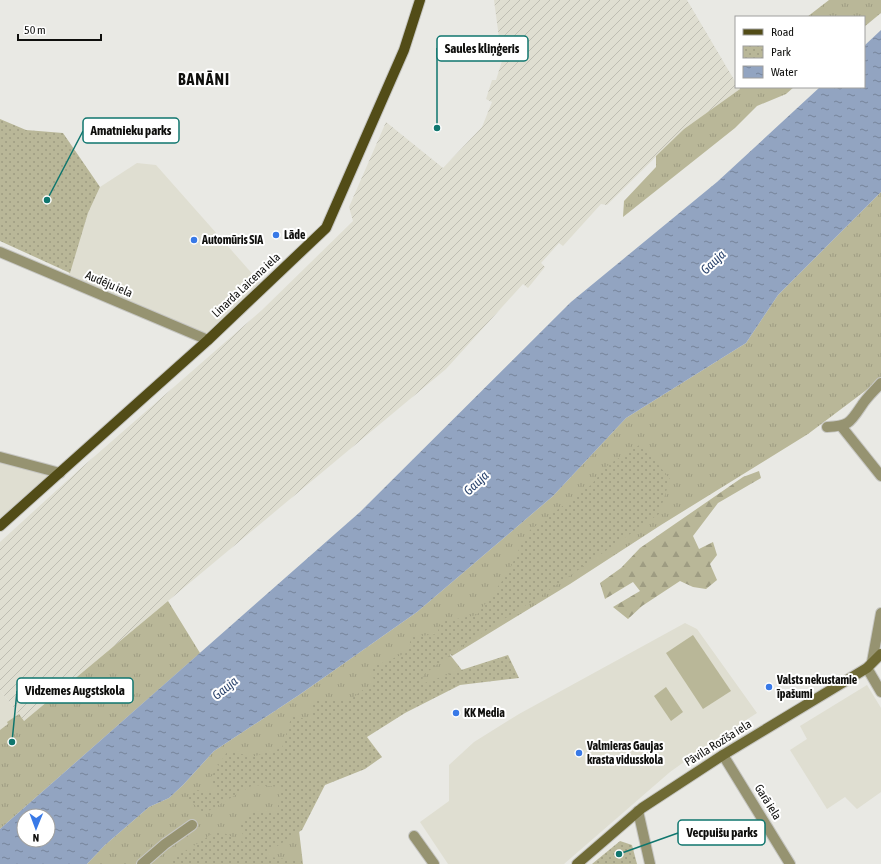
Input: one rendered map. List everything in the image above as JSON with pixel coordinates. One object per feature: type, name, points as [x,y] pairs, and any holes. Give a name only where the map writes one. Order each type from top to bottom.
[{"type":"main road","name":"Linarda Laicena iela","points":[[0,526],[208,340],[326,228],[404,50],[420,0]]},
{"type":"street","name":"Audēju iela","points":[[0,252],[208,340]]},
{"type":"street","points":[[827,427],[841,426],[854,418],[862,404],[881,383]]},
{"type":"street","points":[[841,426],[881,476]]},
{"type":"street","points":[[0,457],[60,473]]},
{"type":"street","points":[[881,613],[869,665],[881,692]]},
{"type":"street","name":"Pāvila Rozīša iela","points":[[577,864],[638,811],[723,755],[869,665],[881,654]]},
{"type":"street","name":"Garā iela","points":[[723,755],[790,864]]},
{"type":"street","points":[[638,811],[650,864]]},
{"type":"street","points":[[142,864],[165,844],[192,825]]},
{"type":"street","points":[[414,836],[434,864]]},
{"type":"shaded area","points":[[494,0],[687,0],[735,81],[735,88],[740,89],[684,129],[607,205],[601,204],[563,246],[559,243],[541,263],[545,267],[528,288],[523,284],[446,369],[24,721],[0,690],[0,542],[80,469],[262,310],[353,221],[349,207],[386,122],[443,168],[482,127],[492,102],[486,99],[492,80],[496,80],[502,61]]},
{"type":"shaded area","points":[[137,163],[156,165],[264,287],[208,340],[67,280],[88,213],[100,187]]},
{"type":"shaded area","points":[[0,459],[53,475],[0,519]]},
{"type":"shaded area","name":"Valmieras Gaujas krasta vidusskola","points":[[685,623],[697,629],[757,713],[712,742],[670,772],[564,864],[448,864],[420,822],[449,801],[449,765],[474,742],[519,714]]},
{"type":"shaded area","points":[[867,685],[881,708],[881,792],[857,809],[845,797],[827,809],[790,750],[807,739],[800,726]]},
{"type":"shaded area","points":[[0,690],[30,729],[0,769]]},
{"type":"green space","points":[[829,0],[881,0],[881,13],[865,26],[865,16],[808,16]]},
{"type":"green space","points":[[793,88],[786,94],[757,106],[735,128],[623,217],[624,201],[656,167],[656,156],[684,129],[740,89]]},
{"type":"green space","points":[[0,119],[26,130],[63,133],[100,187],[88,213],[70,273],[0,241]]},
{"type":"green space","points":[[881,192],[881,379],[808,434],[661,525],[570,584],[452,656],[433,633],[465,674],[367,725],[297,814],[303,864],[87,864],[105,845],[149,807],[169,798],[214,751],[299,695],[417,612],[553,496],[626,418],[746,343],[778,295]]},
{"type":"green space","points":[[641,444],[670,479],[659,514],[539,597],[466,643],[423,675],[422,684],[508,655],[519,678],[460,685],[405,713],[367,737],[382,757],[365,769],[325,785],[302,830],[262,856],[302,861],[302,864],[167,864],[168,861],[217,830],[246,843],[239,824],[254,812],[277,813],[281,787],[253,785],[203,814],[188,798],[196,790],[216,792],[211,777],[227,752],[255,756],[282,748],[292,715],[311,721],[313,700],[351,699],[375,683],[370,668],[406,653],[412,637],[437,634],[441,622],[477,615],[508,573],[530,530],[591,485],[608,465]]},
{"type":"green space","points":[[759,471],[761,478],[718,503],[693,536],[699,549],[713,542],[717,555],[710,564],[717,580],[706,589],[693,587],[680,581],[642,606],[628,619],[613,607],[640,591],[633,582],[605,599],[600,583],[621,568],[640,548],[743,477]]},
{"type":"green space","points":[[168,601],[200,653],[24,808],[16,808],[16,815],[0,829],[0,730],[8,724],[7,722],[19,714],[24,721]]},
{"type":"green space","points":[[693,635],[731,691],[703,709],[666,653]]},
{"type":"green space","points":[[666,687],[683,712],[671,721],[654,696]]},
{"type":"green space","points":[[620,841],[632,845],[637,864],[592,864]]},
{"type":"water","name":"Gauja","points":[[881,30],[881,192],[778,295],[746,343],[626,418],[553,496],[417,612],[299,695],[214,751],[169,798],[149,807],[105,845],[87,864],[0,864],[0,829],[16,815],[16,848],[56,848],[56,808],[24,808],[360,512],[571,302],[717,182],[819,88],[865,88],[865,45]]},
{"type":"place","name":"Saules kliņģeris","points":[[437,128]]},
{"type":"place","name":"Amatnieku parks","points":[[47,200]]},
{"type":"place","name":"Lāde","points":[[276,235]]},
{"type":"place","name":"Automūris SIA","points":[[194,240]]},
{"type":"place","name":"Valsts nekustamie īpašumi","points":[[769,687]]},
{"type":"place","name":"KK Media","points":[[456,713]]},
{"type":"place","name":"Vidzemes Augstskola","points":[[12,742]]},
{"type":"place","name":"Valmieras Gaujas krasta vidusskola","points":[[579,753]]},
{"type":"place","name":"Vecpuišu parks","points":[[619,854]]},
{"type":"district","name":"BANĀNI","points":[[204,79]]}]
